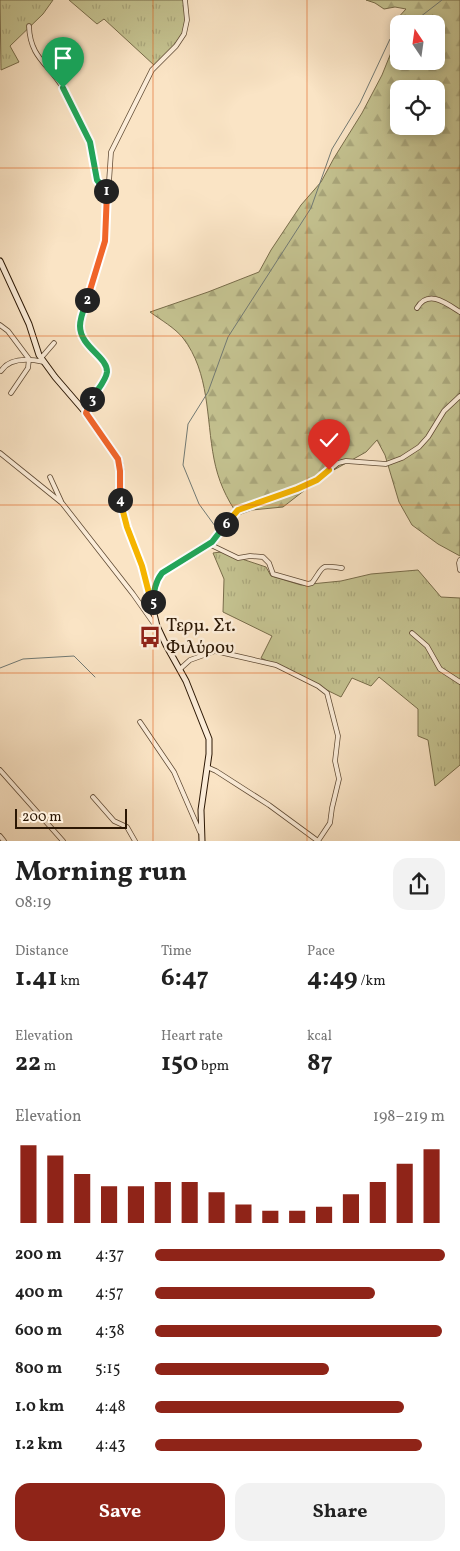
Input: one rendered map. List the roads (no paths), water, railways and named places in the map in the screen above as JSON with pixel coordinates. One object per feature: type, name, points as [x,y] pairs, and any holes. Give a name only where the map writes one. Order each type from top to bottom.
[{"type":"street","points":[[86,413],[107,373],[104,363],[85,342],[80,332],[80,325],[103,249],[107,220],[107,192],[113,146],[152,70],[176,46],[184,34],[188,20],[185,0]]},
{"type":"street","points":[[29,26],[36,55],[50,69],[63,88],[90,142],[97,180],[107,192]]},
{"type":"street","points":[[0,261],[24,311],[42,360],[86,413],[118,459],[121,505],[128,532],[142,566],[160,632]]},
{"type":"street","points":[[418,308],[426,298],[430,298],[436,299],[460,312]]},
{"type":"street","points":[[0,325],[8,331],[29,359],[28,368],[11,393]]},
{"type":"street","points":[[42,360],[54,343]]},
{"type":"street","points":[[1,371],[6,365],[12,363],[29,359],[42,360]]},
{"type":"street","points":[[152,605],[157,579],[162,573],[194,555],[220,535],[238,510],[269,500],[317,480],[338,463],[346,461],[386,464],[409,454],[428,438],[444,411],[460,396]]},
{"type":"street","points":[[0,453],[62,503],[133,594],[160,632],[180,669],[208,736],[210,748],[201,810],[202,841]]},
{"type":"street","points":[[50,477],[62,503]]},
{"type":"street","points":[[209,544],[235,557],[263,557],[269,563],[273,574],[308,584],[312,583],[325,566],[342,568]]},
{"type":"street","points":[[460,560],[458,563],[460,570]]},
{"type":"street","points":[[412,632],[427,646],[440,669],[460,682]]},
{"type":"street","points":[[180,669],[190,660],[215,651],[276,665],[318,686],[327,693],[338,736],[335,761],[339,780],[330,823],[318,841],[269,805],[216,770],[207,767]]},
{"type":"street","points":[[140,722],[174,772],[201,834]]},
{"type":"street","points":[[0,770],[63,841]]},
{"type":"street","points":[[93,797],[114,820],[127,827],[136,841]]},
{"type":"street","points":[[0,836],[4,841]]},
{"type":"waterway","points":[[423,15],[442,0]]},
{"type":"waterway","points":[[215,526],[199,504],[183,465],[188,424],[208,392],[228,337],[311,208],[332,149],[360,103],[390,39]]},
{"type":"waterway","points":[[0,668],[23,659],[74,656],[95,677]]},
{"type":"place","name":"Τερμ. Στ. Φιλύρου","points":[[150,637]]}]
